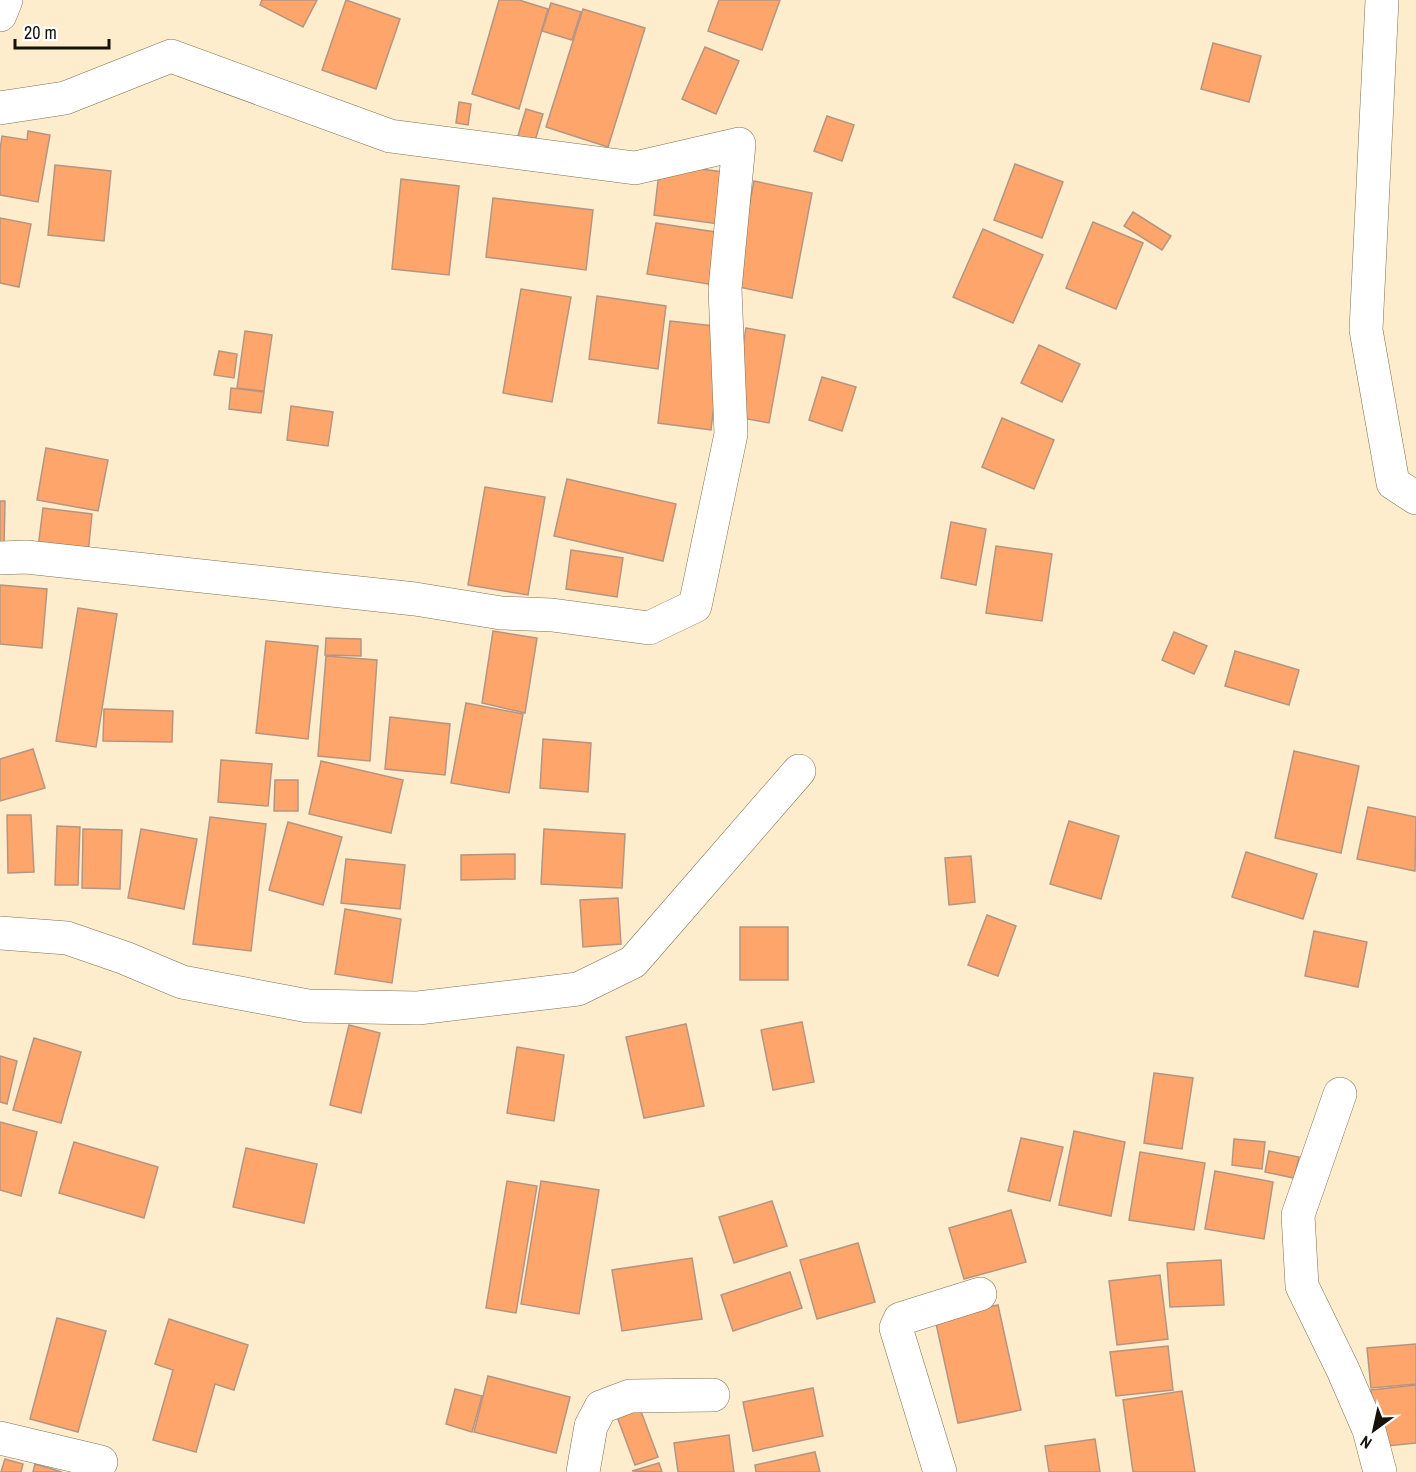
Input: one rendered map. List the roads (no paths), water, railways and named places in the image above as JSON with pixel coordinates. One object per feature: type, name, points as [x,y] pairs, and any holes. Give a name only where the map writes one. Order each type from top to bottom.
[{"type":"street","points":[[0,15],[6,0]]},
{"type":"street","points":[[1382,0],[1366,330],[1394,483],[1416,498]]},
{"type":"street","points":[[0,108],[65,98],[171,56],[390,136],[635,168],[739,144],[724,290],[731,434],[695,606],[649,628],[552,615],[501,613],[415,598],[26,557],[0,558]]},
{"type":"street","points":[[0,933],[67,938],[182,982],[308,1006],[418,1008],[578,989],[633,962],[799,771]]},
{"type":"street","points":[[1340,1094],[1298,1215],[1302,1286],[1370,1430],[1380,1472]]},
{"type":"street","points":[[940,1472],[896,1328],[900,1319],[980,1294]]},
{"type":"street","points":[[583,1472],[591,1426],[601,1407],[630,1396],[713,1395]]},
{"type":"street","points":[[0,1438],[101,1462]]}]
